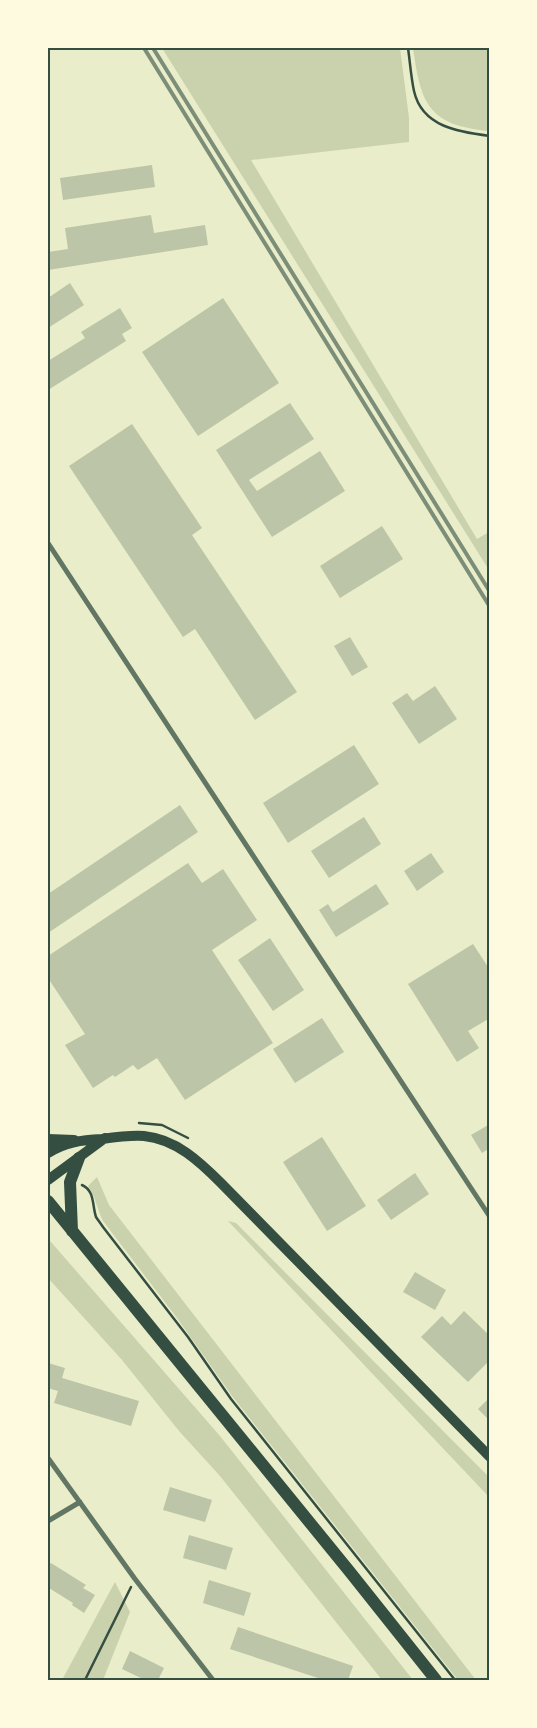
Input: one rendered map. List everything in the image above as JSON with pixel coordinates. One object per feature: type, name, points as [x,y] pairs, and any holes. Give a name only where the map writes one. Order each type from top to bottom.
[{"type":"main road","points":[[48,1140],[74,1141],[145,1136],[160,1139],[182,1149],[203,1165],[490,1457]]},
{"type":"main road","points":[[48,1180],[105,1138]]},
{"type":"main road","points":[[48,1153],[58,1146],[74,1141]]},
{"type":"main road","points":[[72,1230],[70,1182],[79,1158]]},
{"type":"main road","points":[[48,1201],[436,1680]]},
{"type":"street","points":[[48,543],[490,1217]]},
{"type":"street","points":[[48,1458],[135,1578],[213,1680]]},
{"type":"street","points":[[48,1521],[80,1502]]},
{"type":"path","points":[[408,48],[414,92],[422,108],[442,126],[459,132],[490,136]]},
{"type":"path","points":[[70,1182],[85,1186],[91,1194],[97,1218],[188,1337],[230,1399],[455,1680]]},
{"type":"path","points":[[86,1680],[135,1578]]},
{"type":"green space","points":[[162,48],[400,48],[409,118],[409,142],[251,160],[477,539],[489,532],[489,570]]},
{"type":"green space","points":[[413,48],[489,48],[489,131],[453,123],[440,117],[431,108],[424,97],[420,84]]},
{"type":"green space","points":[[97,1177],[109,1205],[476,1680],[458,1680],[232,1396],[177,1318],[103,1221],[88,1186]]},
{"type":"green space","points":[[228,1221],[236,1223],[489,1477],[489,1497]]},
{"type":"green space","points":[[48,1241],[51,1242],[220,1436],[413,1680],[382,1680],[220,1476],[179,1431],[122,1360],[48,1278]]},
{"type":"green space","points":[[115,1582],[130,1612],[103,1680],[62,1680]]},
{"type":"building","points":[[152,165],[155,187],[63,200],[60,178]]},
{"type":"building","points":[[151,215],[154,233],[205,225],[208,245],[48,270],[48,252],[68,249],[65,228]]},
{"type":"building","points":[[70,283],[84,305],[48,328],[48,298]]},
{"type":"building","points":[[223,298],[279,383],[198,436],[142,352]]},
{"type":"building","points":[[120,308],[132,328],[122,334],[126,341],[48,390],[48,361],[85,338],[81,332]]},
{"type":"building","points":[[290,403],[314,439],[249,480],[257,491],[320,451],[345,491],[272,537],[216,450]]},
{"type":"building","points":[[132,424],[202,528],[192,535],[297,692],[255,720],[195,629],[183,637],[69,466]]},
{"type":"building","points":[[382,526],[403,559],[340,598],[320,566]]},
{"type":"building","points":[[350,637],[368,667],[352,676],[334,646]]},
{"type":"building","points":[[435,686],[457,719],[419,744],[392,703],[407,693],[413,701]]},
{"type":"building","points":[[354,745],[379,784],[288,843],[263,803]]},
{"type":"building","points":[[180,805],[198,832],[48,933],[48,894]]},
{"type":"building","points":[[364,817],[381,844],[329,878],[311,851]]},
{"type":"building","points":[[431,853],[444,872],[417,891],[404,871]]},
{"type":"building","points":[[188,863],[202,883],[223,869],[257,920],[212,950],[273,1043],[185,1100],[157,1058],[138,1070],[133,1065],[93,1088],[65,1045],[85,1034],[48,978],[48,956]]},
{"type":"building","points":[[376,884],[389,904],[336,937],[319,910],[328,904],[333,912]]},
{"type":"building","points":[[270,938],[304,990],[273,1011],[238,960]]},
{"type":"building","points":[[473,944],[490,970],[490,1018],[468,1031],[479,1048],[457,1062],[408,984]]},
{"type":"building","points":[[322,1018],[344,1052],[295,1083],[273,1049]]},
{"type":"building","points":[[490,1124],[490,1148],[482,1153],[471,1135]]},
{"type":"building","points":[[322,1137],[366,1206],[327,1231],[283,1162]]},
{"type":"building","points":[[415,1173],[429,1194],[391,1220],[377,1200]]},
{"type":"building","points":[[415,1272],[446,1290],[435,1310],[403,1292]]},
{"type":"building","points":[[464,1311],[490,1336],[490,1360],[468,1382],[421,1337],[442,1316],[451,1325]]},
{"type":"building","points":[[48,1363],[65,1368],[62,1378],[139,1401],[131,1426],[54,1403],[58,1391],[48,1388]]},
{"type":"building","points":[[490,1397],[490,1421],[478,1409]]},
{"type":"building","points":[[170,1487],[212,1500],[205,1522],[163,1510]]},
{"type":"building","points":[[189,1535],[233,1548],[226,1570],[183,1558]]},
{"type":"building","points":[[51,1563],[86,1585],[83,1588],[95,1595],[84,1613],[72,1605],[73,1603],[49,1588],[48,1592],[48,1566]]},
{"type":"building","points":[[209,1580],[251,1593],[244,1616],[203,1603]]},
{"type":"building","points":[[238,1627],[353,1666],[348,1680],[324,1680],[230,1649]]},
{"type":"building","points":[[130,1651],[164,1668],[158,1680],[145,1680],[122,1669]]},
{"type":"railway","points":[[144,48],[490,607]]},
{"type":"railway","points":[[153,48],[490,592]]}]
